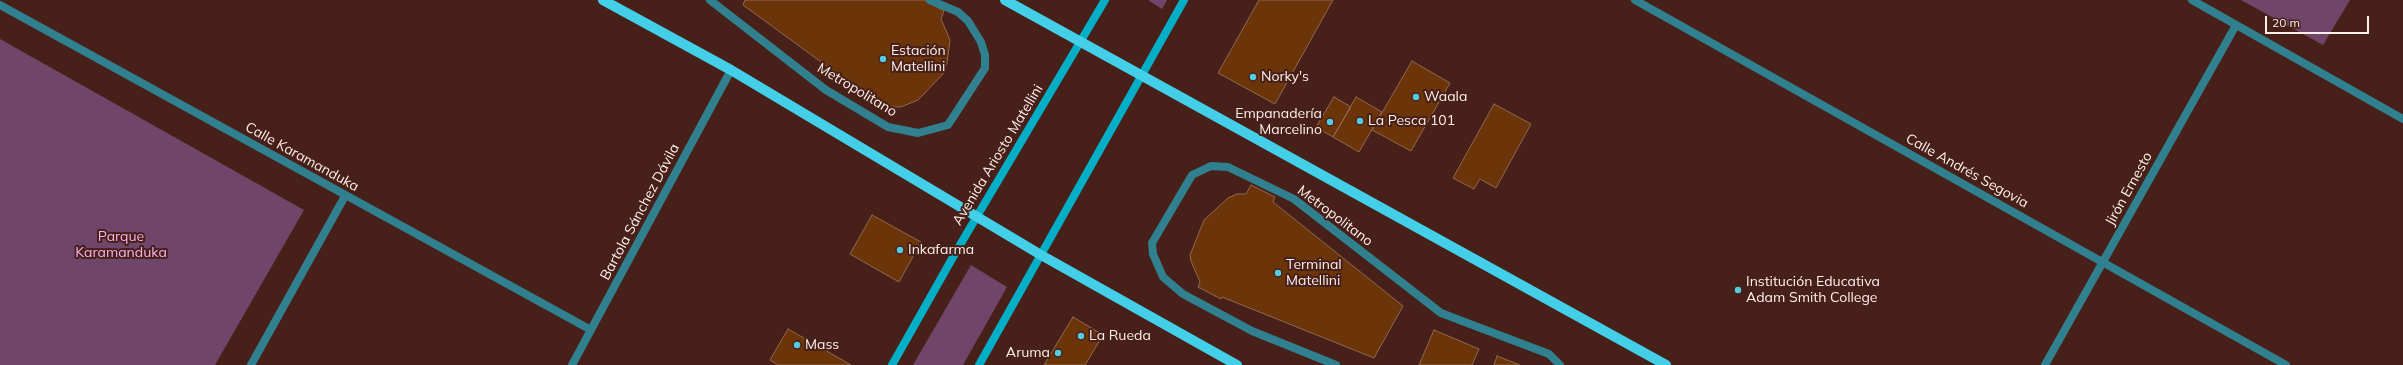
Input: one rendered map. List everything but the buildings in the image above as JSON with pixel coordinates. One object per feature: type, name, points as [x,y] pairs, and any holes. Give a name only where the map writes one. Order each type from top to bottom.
[{"type":"main road","points":[[603,0],[731,70],[1041,255],[1237,365]]},
{"type":"main road","points":[[1005,0],[1666,365]]},
{"type":"main road","name":"Avenida Ariosto Matellini","points":[[892,365],[976,217],[1105,0]]},
{"type":"main road","points":[[979,365],[1184,0]]},
{"type":"street","name":"Metropolitano","points":[[710,0],[826,90],[888,127],[918,133],[948,125],[985,68],[985,55],[981,42],[968,21],[958,12],[930,0]]},
{"type":"street","name":"Calle Andrés Segovia","points":[[1635,0],[2286,365]]},
{"type":"street","points":[[2192,0],[2403,119]]},
{"type":"street","name":"Calle Karamanduka","points":[[0,5],[345,196],[592,330]]},
{"type":"street","name":"Jirón Ernesto","points":[[2045,365],[2236,25]]},
{"type":"street","name":"Bartola Sánchez Dávila","points":[[572,365],[731,70]]},
{"type":"street","name":"Metropolitano","points":[[1336,365],[1252,331],[1183,294],[1163,278],[1153,254],[1152,243],[1192,175],[1211,166],[1228,167],[1294,200],[1441,313],[1549,354],[1560,365]]},
{"type":"street","points":[[251,365],[345,196]]},
{"type":"green space","points":[[1148,0],[1167,0],[1162,9]]},
{"type":"green space","points":[[2241,0],[2350,0],[2323,45]]},
{"type":"green space","name":"Parque Karamanduka","points":[[0,39],[304,210],[215,365],[0,365]]},
{"type":"green space","points":[[971,265],[1007,287],[963,365],[913,365]]},
{"type":"place","name":"Estación Matellini","points":[[883,59]]},
{"type":"place","name":"Norky's","points":[[1253,77]]},
{"type":"place","name":"Waala","points":[[1416,97]]},
{"type":"place","name":"La Pesca 101","points":[[1360,121]]},
{"type":"place","name":"Empanadería Marcelino","points":[[1330,122]]},
{"type":"place","name":"Inkafarma","points":[[900,250]]},
{"type":"place","name":"Terminal Matellini","points":[[1278,273]]},
{"type":"place","name":"Institución Educativa Adam Smith College","points":[[1738,290]]},
{"type":"place","name":"La Rueda","points":[[1081,336]]},
{"type":"place","name":"Mass","points":[[797,345]]},
{"type":"place","name":"Aruma","points":[[1058,353]]}]
